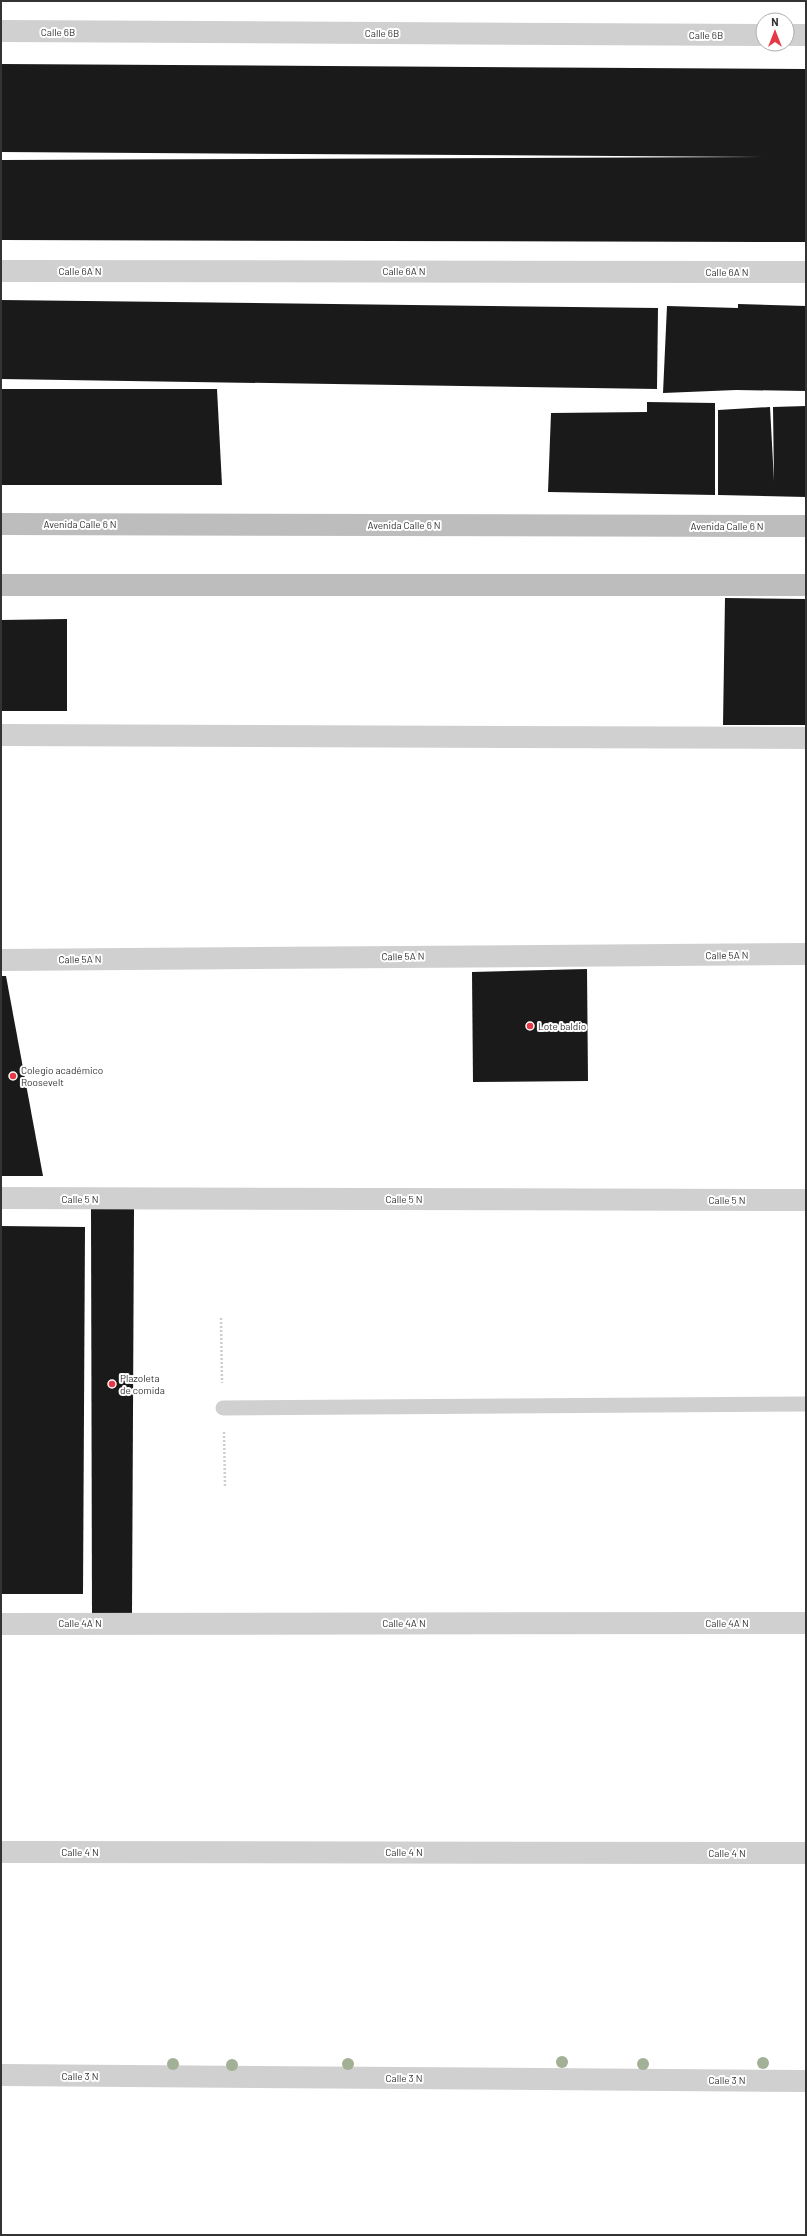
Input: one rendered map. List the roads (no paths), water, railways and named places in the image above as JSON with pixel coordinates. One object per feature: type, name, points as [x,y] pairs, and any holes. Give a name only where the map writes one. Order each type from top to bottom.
[{"type":"street","name":"Calle 6B","points":[[1,31],[755,35]]},
{"type":"street","points":[[795,35],[806,35]]},
{"type":"street","name":"Calle 6A N","points":[[1,271],[806,272]]},
{"type":"street","name":"Avenida Calle 6 N","points":[[1,524],[806,526]]},
{"type":"street","points":[[1,585],[806,585]]},
{"type":"street","points":[[1,735],[806,738]]},
{"type":"street","name":"Calle 5A N","points":[[1,960],[806,954]]},
{"type":"street","name":"Calle 5 N","points":[[1,1198],[806,1200]]},
{"type":"street","name":"Calle 4A N","points":[[1,1624],[806,1623]]},
{"type":"street","name":"Calle 4 N","points":[[1,1852],[806,1853]]},
{"type":"street","name":"Calle 3 N","points":[[1,2075],[806,2081]]},
{"type":"lane","points":[[223,1408],[806,1404]]},
{"type":"place","name":"Lote baldio","points":[[530,1026]]},
{"type":"place","name":"Colegio académico Roosevelt","points":[[13,1076]]},
{"type":"place","name":"Plazoleta de comida","points":[[112,1384]]}]
